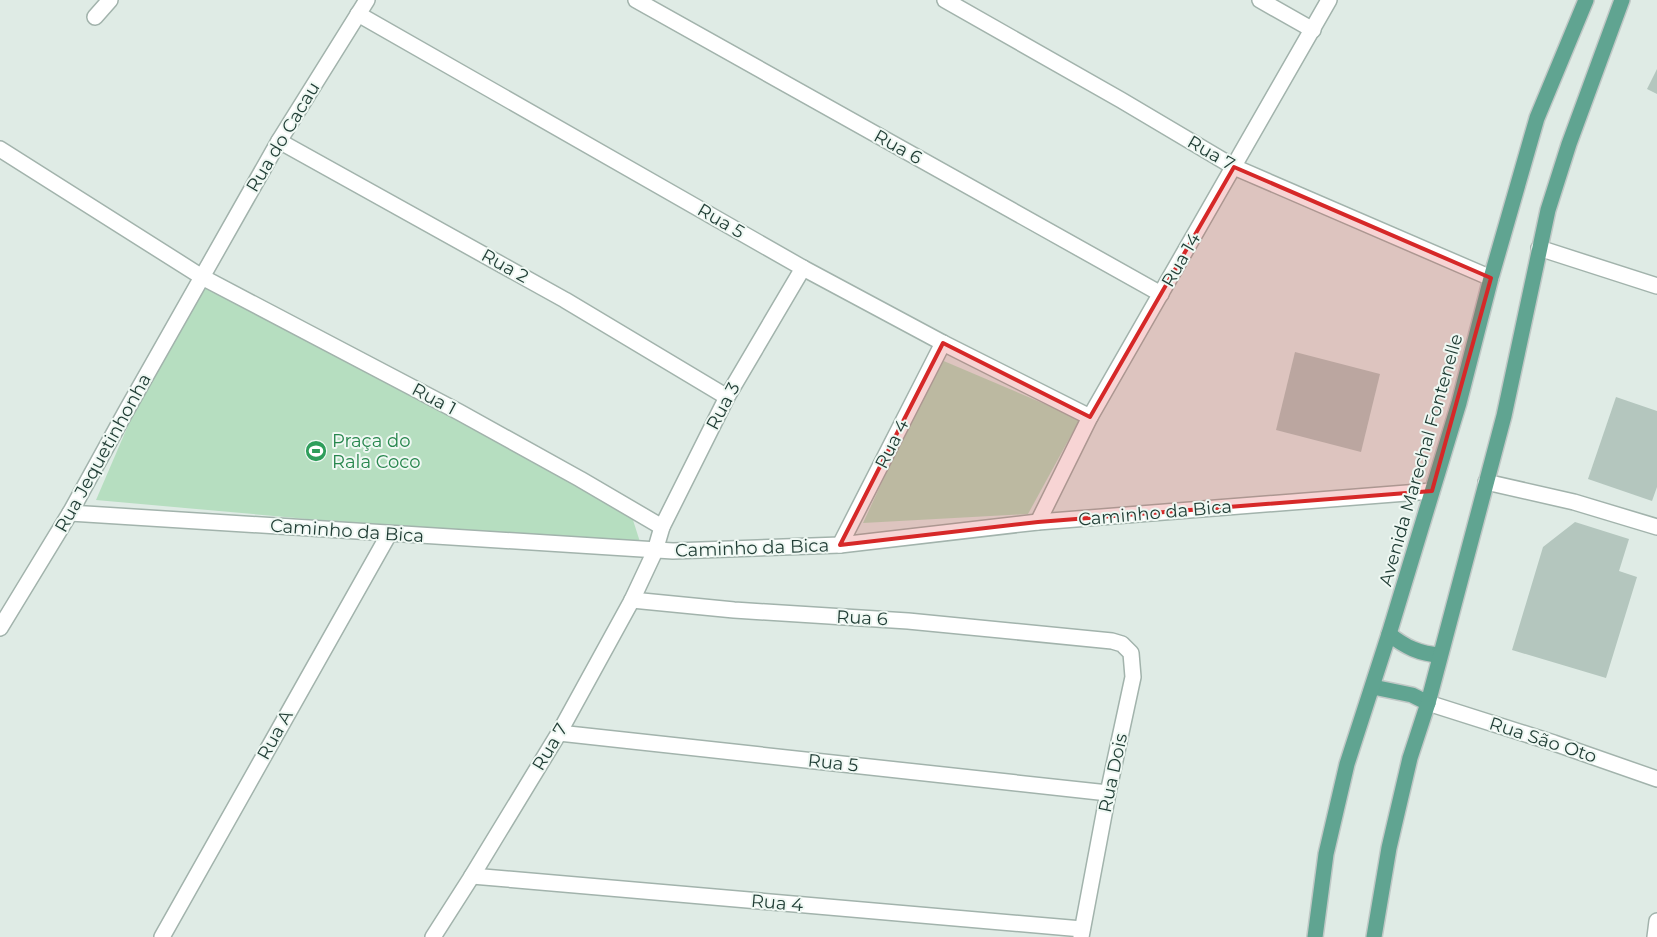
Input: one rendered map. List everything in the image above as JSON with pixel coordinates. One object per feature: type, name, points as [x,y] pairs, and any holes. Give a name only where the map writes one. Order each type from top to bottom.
[{"type":"main road","name":"Avenida Marechal Fontenelle","points":[[1315,937],[1326,854],[1345,773],[1459,403],[1491,278],[1537,118],[1586,0]]},
{"type":"main road","points":[[1374,937],[1389,848],[1410,758],[1428,702],[1504,416],[1548,210],[1569,144],[1622,0]]},
{"type":"main road","points":[[1389,634],[1420,652],[1440,655]]},
{"type":"main road","points":[[1373,687],[1412,695],[1428,702]]},
{"type":"street","points":[[96,17],[110,0]]},
{"type":"street","name":"Rua do Cacau","points":[[202,277],[279,141],[367,0]]},
{"type":"street","name":"Rua 6","points":[[636,0],[1161,294]]},
{"type":"street","name":"Rua 7","points":[[945,0],[1234,167],[1491,278]]},
{"type":"street","points":[[1260,0],[1313,30]]},
{"type":"street","name":"Rua 14","points":[[1038,522],[1090,417],[1329,0]]},
{"type":"street","name":"Rua 5","points":[[358,14],[803,268],[943,343],[1090,417]]},
{"type":"street","name":"Rua 2","points":[[279,141],[566,300],[727,397]]},
{"type":"street","name":"Rua 1","points":[[0,149],[202,277],[459,412],[662,527]]},
{"type":"street","points":[[1539,248],[1657,286]]},
{"type":"street","name":"Rua 3","points":[[655,551],[662,527],[727,397],[803,268]]},
{"type":"street","name":"Rua Jequetinhonha","points":[[0,628],[70,513],[202,277]]},
{"type":"street","name":"Rua 4","points":[[840,544],[943,343]]},
{"type":"street","points":[[1486,482],[1574,502],[1657,526]]},
{"type":"street","name":"Caminho da Bica","points":[[70,513],[655,551],[840,544],[1038,522],[1432,491]]},
{"type":"street","name":"Rua A","points":[[162,937],[388,534]]},
{"type":"street","name":"Rua 7","points":[[432,937],[472,876],[559,733],[632,600],[655,551]]},
{"type":"street","name":"Rua 6","points":[[632,600],[734,610],[908,621],[1091,639]]},
{"type":"street","name":"Rua Dois","points":[[1082,933],[1108,793],[1133,677],[1132,653],[1122,644],[1091,639]]},
{"type":"street","name":"Rua São Oto","points":[[1428,702],[1657,779]]},
{"type":"street","name":"Rua 5","points":[[559,733],[1108,793]]},
{"type":"street","name":"Rua 4","points":[[472,876],[1082,933]]},
{"type":"street","points":[[1654,937],[1657,921]]},
{"type":"highlighted area","points":[[1234,167],[1491,278],[1432,491],[1038,522],[840,545],[943,343],[1090,417]]},
{"type":"green space","name":"Praça do Rala Coco","points":[[205,286],[585,488],[633,520],[640,542],[397,527],[96,500],[133,414]]},
{"type":"green space","points":[[939,359],[1080,419],[1028,514],[863,523]]},
{"type":"building","points":[[1657,69],[1657,94],[1647,89]]},
{"type":"building","points":[[1295,352],[1380,374],[1361,452],[1276,430]]},
{"type":"building","points":[[1616,397],[1657,411],[1657,487],[1652,501],[1588,479]]},
{"type":"building","points":[[1575,522],[1629,539],[1619,571],[1637,577],[1606,678],[1512,650],[1543,547]]},
{"type":"place","name":"Praça do Rala Coco","points":[[316,451]]}]
